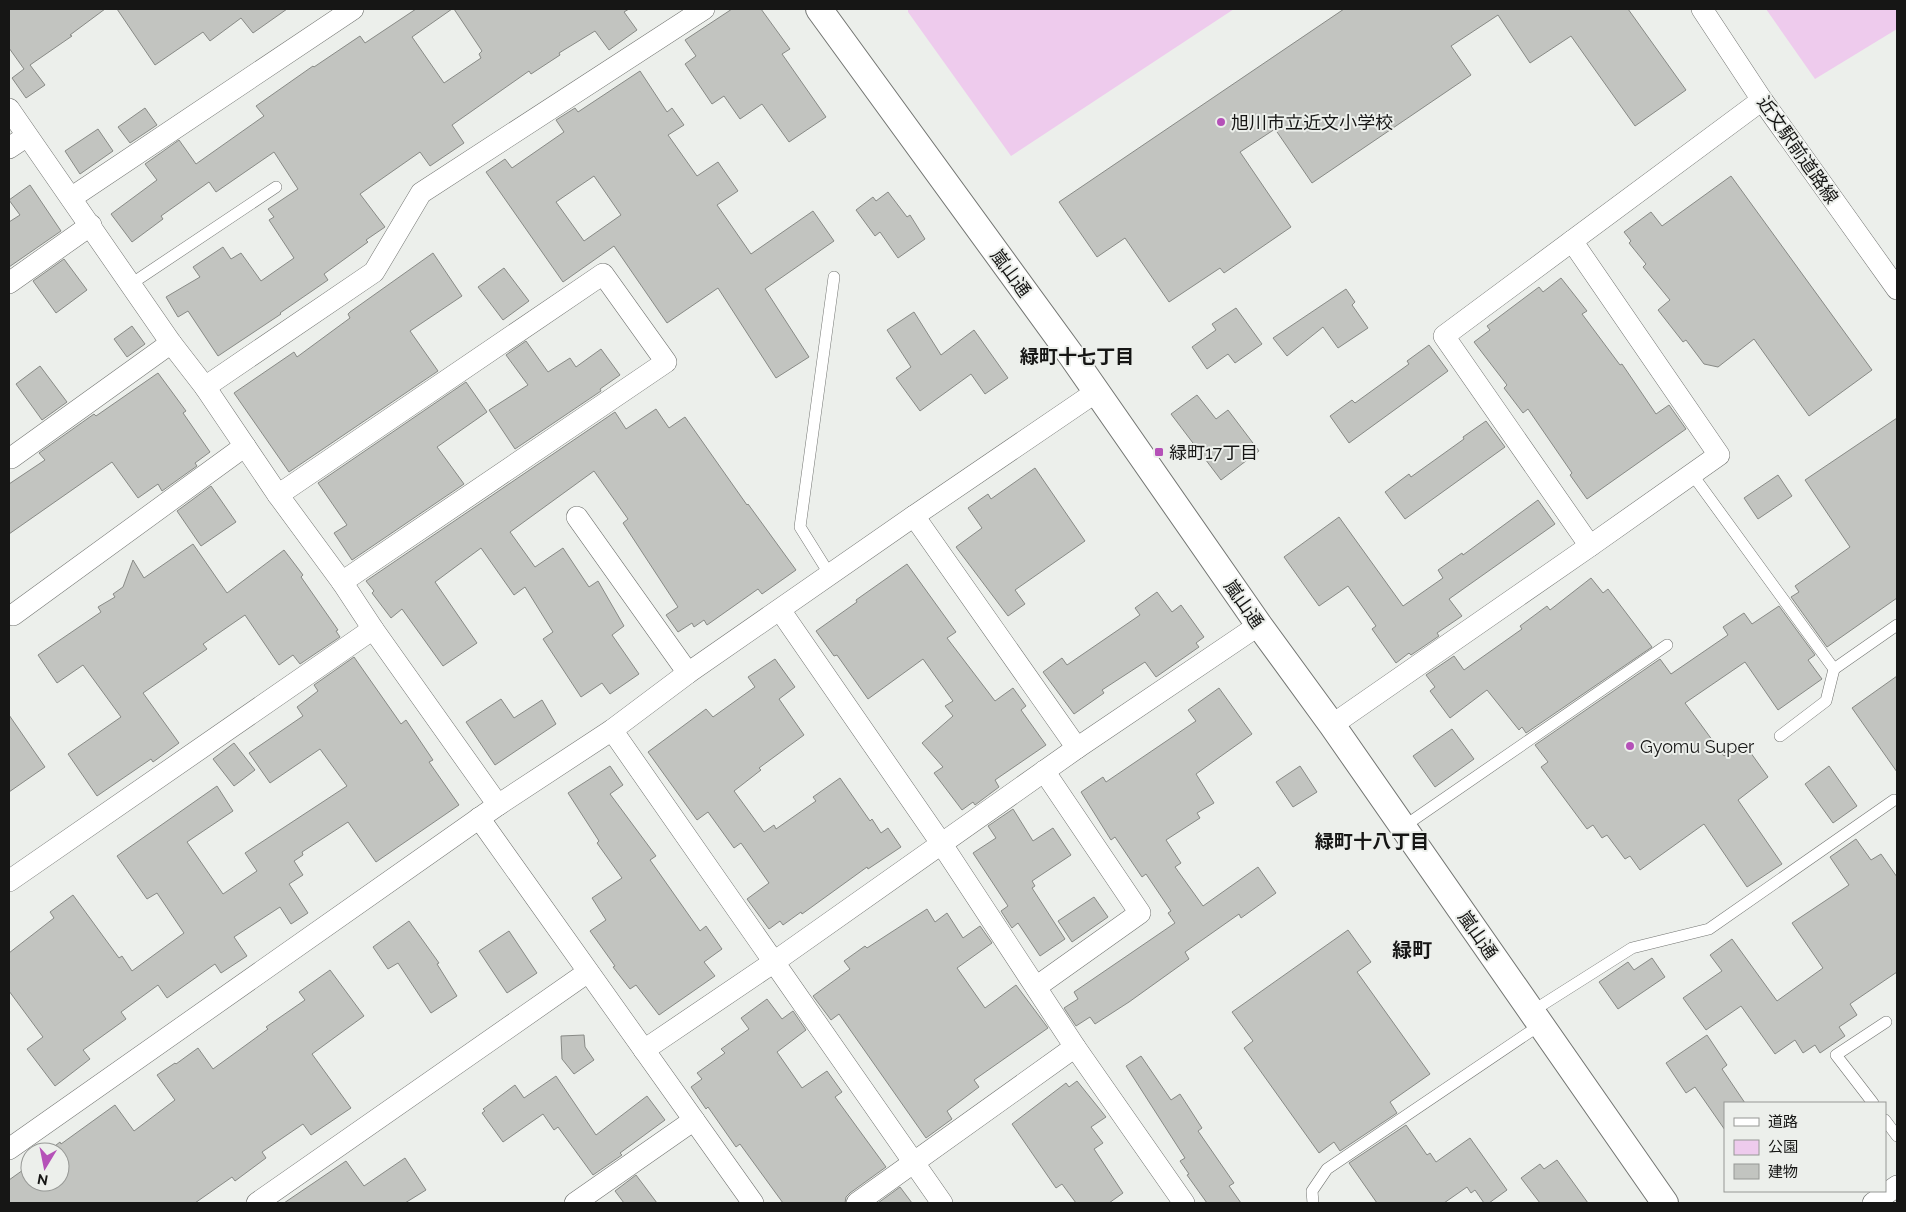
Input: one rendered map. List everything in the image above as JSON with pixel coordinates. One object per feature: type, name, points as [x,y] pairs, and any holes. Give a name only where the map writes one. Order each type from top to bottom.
[{"type":"street","points":[[71,198],[353,9]]},
{"type":"street","points":[[205,387],[374,272],[421,194],[704,9]]},
{"type":"street","name":"嵐山通","points":[[819,9],[1096,392],[1259,625],[1332,725],[1665,1203]]},
{"type":"street","name":"近文駅前道路線","points":[[1702,9],[1762,100],[1897,289]]},
{"type":"street","points":[[1590,546],[1444,336],[1762,100]]},
{"type":"street","points":[[9,109],[171,343],[205,387],[278,496],[342,582],[372,629],[498,805]]},
{"type":"street","points":[[9,148],[27,136]]},
{"type":"street","points":[[9,284],[90,226]]},
{"type":"street","points":[[1332,725],[1719,455],[1572,241]]},
{"type":"street","points":[[278,496],[603,274],[666,362],[342,582]]},
{"type":"street","points":[[11,458],[171,343]]},
{"type":"street","points":[[9,1149],[479,818],[612,730],[688,673],[1096,392]]},
{"type":"street","points":[[13,615],[244,446]]},
{"type":"street","points":[[914,516],[1077,748]]},
{"type":"street","points":[[577,517],[688,673]]},
{"type":"street","points":[[780,610],[941,843],[1075,1047],[1184,1203]]},
{"type":"street","points":[[644,1050],[774,962],[1077,748],[1259,625]]},
{"type":"street","points":[[9,881],[372,629]]},
{"type":"street","points":[[612,730],[942,1203]]},
{"type":"street","points":[[1036,987],[1140,913],[1044,771]]},
{"type":"street","points":[[479,818],[754,1203]]},
{"type":"street","points":[[257,1203],[588,972]]},
{"type":"street","points":[[857,1203],[1075,1047]]},
{"type":"street","points":[[575,1203],[694,1120]]},
{"type":"street","points":[[1873,1203],[1897,1186]]},
{"type":"lane","points":[[131,284],[276,187]]},
{"type":"lane","points":[[830,575],[800,527],[834,277]]},
{"type":"lane","points":[[1692,474],[1834,669]]},
{"type":"lane","points":[[1780,736],[1826,701],[1834,669],[1897,625]]},
{"type":"lane","points":[[1403,828],[1667,645]]},
{"type":"lane","points":[[1313,1203],[1312,1191],[1327,1169],[1632,948],[1710,929],[1894,800]]},
{"type":"lane","points":[[1872,1102],[1836,1055],[1886,1022]]},
{"type":"lane","points":[[1886,1121],[1897,1136]]},
{"type":"green space","points":[[908,9],[1234,9],[1011,156],[908,12]]},
{"type":"green space","points":[[1766,9],[1897,9],[1897,29],[1815,79]]},
{"type":"building","points":[[9,9],[105,9],[70,35],[72,36],[30,65],[45,85],[26,98],[12,78],[24,69],[9,48]]},
{"type":"building","points":[[117,9],[287,9],[253,33],[241,18],[210,41],[203,32],[155,65]]},
{"type":"building","points":[[416,9],[452,9],[412,37],[444,83],[481,58],[479,54],[482,51],[454,9],[629,9],[624,12],[637,30],[609,50],[595,31],[559,53],[560,55],[531,74],[529,71],[452,125],[464,143],[430,166],[420,152],[360,194],[385,227],[366,240],[368,242],[324,274],[328,280],[218,356],[188,311],[178,317],[166,297],[200,277],[193,267],[223,247],[231,259],[241,253],[261,281],[294,258],[269,220],[274,217],[268,209],[298,189],[274,152],[216,192],[209,182],[161,216],[163,219],[132,242],[111,214],[157,180],[145,164],[179,140],[196,164],[264,116],[256,106],[360,36],[365,43]]},
{"type":"building","points":[[732,9],[761,9],[790,49],[782,54],[826,117],[789,142],[762,104],[740,119],[724,96],[712,104],[685,64],[696,56],[685,40]]},
{"type":"building","points":[[1344,9],[1628,9],[1686,90],[1635,126],[1571,36],[1530,63],[1498,15],[1451,46],[1471,75],[1312,183],[1275,129],[1240,152],[1291,227],[1224,273],[1220,268],[1169,302],[1125,238],[1097,257],[1059,202]]},
{"type":"building","points":[[640,71],[667,112],[672,108],[684,125],[668,135],[697,176],[718,162],[738,191],[717,205],[751,254],[813,211],[834,241],[765,289],[809,357],[776,378],[718,288],[667,323],[614,246],[563,282],[486,172],[505,159],[512,168],[564,132],[556,120],[575,108],[578,112]],"holes":[[[594,176],[621,215],[584,241],[556,202]]]},
{"type":"building","points":[[145,108],[157,125],[130,143],[118,127]]},
{"type":"building","points":[[98,129],[113,151],[80,174],[65,151]]},
{"type":"building","points":[[1731,176],[1872,370],[1809,416],[1754,339],[1718,367],[1704,364],[1686,340],[1683,342],[1658,310],[1670,300],[1643,267],[1646,264],[1629,243],[1631,241],[1624,232],[1651,212],[1662,226]]},
{"type":"building","points":[[30,185],[61,231],[9,267],[9,222],[20,215],[9,200]]},
{"type":"building","points":[[888,192],[907,217],[910,215],[925,239],[898,258],[880,232],[875,236],[856,210],[873,197],[876,201]]},
{"type":"building","points":[[433,253],[462,296],[410,331],[438,371],[289,472],[234,393],[294,352],[297,357],[350,318],[348,314],[350,312]]},
{"type":"building","points":[[64,259],[87,290],[56,313],[33,281]]},
{"type":"building","points":[[504,268],[529,301],[503,320],[478,287]]},
{"type":"building","points":[[1561,278],[1587,311],[1582,314],[1620,365],[1622,364],[1656,414],[1669,405],[1686,429],[1587,499],[1570,475],[1572,473],[1528,409],[1523,413],[1504,388],[1507,385],[1474,342],[1490,330],[1487,326],[1539,287],[1543,292]]},
{"type":"building","points":[[1346,289],[1355,302],[1352,305],[1368,328],[1338,348],[1323,327],[1287,356],[1273,338]]},
{"type":"building","points":[[1236,308],[1262,344],[1235,363],[1228,354],[1207,369],[1192,347],[1216,330],[1212,324]]},
{"type":"building","points":[[914,312],[941,355],[974,330],[1008,378],[985,394],[971,374],[920,411],[896,378],[911,367],[887,330]]},
{"type":"building","points":[[132,326],[145,344],[127,357],[114,339]]},
{"type":"building","points":[[526,341],[548,372],[570,358],[576,367],[601,349],[620,375],[600,389],[601,391],[515,449],[489,410],[528,385],[506,355]]},
{"type":"building","points":[[1429,345],[1448,371],[1349,443],[1330,416],[1352,400],[1355,403],[1409,364],[1407,361]]},
{"type":"building","points":[[40,366],[67,402],[42,420],[16,384]]},
{"type":"building","points":[[158,373],[186,411],[183,413],[210,452],[195,463],[197,466],[162,491],[158,484],[138,498],[112,462],[9,534],[9,484],[45,460],[39,453],[94,414],[96,416]]},
{"type":"building","points":[[466,382],[487,412],[437,447],[464,484],[352,560],[334,533],[347,525],[318,483]]},
{"type":"building","points":[[1197,395],[1216,419],[1228,410],[1259,451],[1221,480],[1171,414]]},
{"type":"building","points":[[656,409],[669,428],[685,417],[796,570],[762,594],[758,589],[707,625],[704,620],[694,627],[692,623],[678,632],[666,615],[678,607],[623,523],[628,519],[594,471],[510,532],[535,567],[563,548],[589,587],[598,581],[624,626],[612,635],[639,674],[610,694],[602,683],[581,697],[543,639],[553,632],[525,587],[514,595],[481,548],[435,582],[477,643],[443,666],[402,609],[391,618],[372,593],[374,591],[366,581],[615,412],[626,429]]},
{"type":"building","points":[[1897,418],[1897,598],[1827,647],[1791,597],[1799,592],[1795,586],[1850,547],[1805,480]]},
{"type":"building","points":[[1486,421],[1505,447],[1405,519],[1385,492],[1409,474],[1411,477]]},
{"type":"building","points":[[1035,468],[1085,541],[1015,590],[1025,604],[1008,616],[956,547],[982,528],[968,508],[988,494],[991,499]]},
{"type":"building","points":[[1778,475],[1792,496],[1758,519],[1744,498]]},
{"type":"building","points":[[211,486],[236,522],[201,546],[177,511]]},
{"type":"building","points":[[1538,500],[1555,524],[1449,599],[1462,616],[1437,633],[1439,636],[1411,655],[1409,653],[1396,663],[1372,629],[1376,626],[1348,586],[1319,606],[1284,557],[1339,517],[1403,606],[1443,578],[1438,570],[1462,553],[1463,555]]},
{"type":"building","points":[[193,544],[227,593],[284,550],[303,575],[301,577],[338,630],[336,631],[340,637],[300,664],[293,655],[279,665],[245,615],[203,644],[207,649],[143,693],[179,743],[153,762],[151,759],[97,796],[68,754],[121,717],[83,665],[57,683],[38,655],[101,612],[98,607],[115,597],[113,594],[123,587],[133,560],[144,578]]},
{"type":"building","points":[[907,564],[956,632],[947,638],[995,701],[1013,688],[1026,706],[1021,710],[1046,745],[995,780],[999,787],[975,805],[973,802],[962,810],[934,773],[943,767],[922,743],[953,716],[945,706],[953,701],[923,659],[868,699],[837,655],[834,656],[816,631]]},
{"type":"building","points":[[1591,578],[1603,593],[1608,589],[1652,647],[1526,733],[1522,727],[1519,730],[1487,690],[1450,718],[1430,691],[1435,687],[1426,675],[1454,656],[1464,670],[1522,629],[1520,626],[1547,606],[1550,610]]},
{"type":"building","points":[[1157,592],[1172,612],[1181,605],[1204,637],[1196,643],[1199,647],[1156,677],[1145,662],[1102,690],[1104,693],[1074,714],[1043,672],[1062,658],[1067,665],[1140,615],[1135,608]]},
{"type":"building","points":[[1779,606],[1815,655],[1808,660],[1822,679],[1778,710],[1745,662],[1685,703],[1724,756],[1743,742],[1768,777],[1738,800],[1782,864],[1747,887],[1704,824],[1640,870],[1630,856],[1625,859],[1607,835],[1602,838],[1593,825],[1587,829],[1541,767],[1548,762],[1535,745],[1660,659],[1671,674],[1728,635],[1723,627],[1744,613],[1752,624]]},
{"type":"building","points":[[354,657],[401,724],[406,720],[433,760],[429,762],[459,805],[376,862],[348,822],[302,852],[303,855],[294,861],[303,875],[289,884],[308,913],[291,924],[280,907],[234,937],[247,956],[221,973],[215,964],[167,998],[158,985],[121,1012],[126,1019],[83,1050],[90,1059],[55,1086],[27,1049],[43,1037],[9,991],[9,953],[54,918],[50,912],[73,895],[119,958],[122,956],[132,971],[184,933],[157,893],[147,899],[117,856],[217,786],[233,811],[187,842],[223,894],[257,871],[245,853],[347,786],[320,749],[270,783],[249,753],[303,716],[297,707],[318,691],[314,685]]},
{"type":"building","points":[[775,659],[795,687],[779,699],[804,735],[759,768],[761,770],[734,791],[764,832],[774,825],[776,829],[816,801],[813,797],[840,778],[870,821],[872,819],[881,833],[888,828],[901,847],[868,869],[867,867],[802,914],[801,912],[783,925],[780,921],[769,929],[747,899],[769,883],[741,843],[734,848],[708,812],[697,820],[648,752],[706,709],[713,717],[755,687],[748,677]]},
{"type":"building","points":[[1897,676],[1897,772],[1852,708]]},
{"type":"building","points":[[1219,688],[1252,734],[1196,774],[1214,803],[1197,813],[1200,818],[1166,840],[1181,863],[1175,867],[1203,906],[1258,867],[1276,893],[1241,918],[1239,914],[1185,952],[1189,959],[1129,1002],[1095,1024],[1090,1017],[1076,1026],[1064,1008],[1078,999],[1074,992],[1175,923],[1168,913],[1171,911],[1146,874],[1142,877],[1115,837],[1111,840],[1081,792],[1103,777],[1106,782],[1196,721],[1188,710]]},
{"type":"building","points":[[501,699],[514,718],[542,700],[556,724],[495,765],[466,722]]},
{"type":"building","points":[[9,715],[45,767],[9,792]]},
{"type":"building","points":[[1452,729],[1474,759],[1435,787],[1413,756]]},
{"type":"building","points":[[234,743],[255,770],[234,786],[213,759]]},
{"type":"building","points":[[610,766],[623,785],[610,794],[656,856],[650,860],[700,931],[706,926],[722,949],[704,962],[715,976],[659,1015],[636,985],[630,989],[613,967],[615,966],[590,931],[606,920],[592,898],[622,878],[597,843],[599,841],[568,793]]},
{"type":"building","points":[[1300,766],[1317,792],[1293,807],[1276,782]]},
{"type":"building","points":[[1829,766],[1857,806],[1833,823],[1805,784]]},
{"type":"building","points":[[1013,809],[1033,841],[1053,828],[1071,855],[1032,881],[1035,886],[1032,888],[1065,939],[1040,956],[1018,923],[1012,928],[1001,911],[1008,906],[973,853],[996,838],[988,826]]},
{"type":"building","points":[[1856,839],[1871,860],[1881,854],[1897,877],[1897,972],[1850,1004],[1857,1015],[1839,1027],[1845,1036],[1820,1053],[1815,1045],[1803,1053],[1795,1040],[1775,1054],[1741,1006],[1706,1030],[1683,998],[1722,971],[1710,955],[1732,939],[1777,1001],[1823,968],[1792,923],[1849,885],[1830,857]]},
{"type":"building","points":[[1094,897],[1108,917],[1072,942],[1058,921]]},
{"type":"building","points":[[927,909],[935,922],[947,913],[963,938],[980,926],[992,943],[957,968],[985,1008],[1016,985],[1048,1028],[974,1080],[979,1087],[947,1111],[952,1119],[926,1138],[839,1014],[831,1020],[813,996],[850,969],[844,961],[865,946],[867,948]]},
{"type":"building","points":[[409,921],[439,963],[437,964],[457,996],[431,1013],[398,963],[388,969],[373,947]]},
{"type":"building","points":[[1348,930],[1371,962],[1357,972],[1430,1074],[1390,1102],[1397,1113],[1340,1151],[1334,1142],[1319,1153],[1244,1048],[1253,1041],[1232,1012]]},
{"type":"building","points":[[509,931],[537,973],[507,993],[479,951]]},
{"type":"building","points":[[1652,958],[1665,977],[1618,1009],[1599,982],[1628,962],[1634,970]]},
{"type":"building","points":[[330,970],[364,1016],[312,1054],[351,1108],[311,1135],[303,1124],[262,1152],[266,1158],[235,1181],[232,1177],[195,1203],[9,1203],[9,1180],[20,1172],[20,1192],[70,1192],[70,1142],[64,1142],[115,1105],[134,1131],[175,1100],[157,1075],[198,1048],[213,1069],[268,1029],[266,1027],[305,1000],[299,992]]},
{"type":"building","points":[[767,999],[782,1019],[793,1011],[806,1030],[777,1052],[802,1088],[827,1071],[842,1092],[835,1097],[886,1167],[850,1193],[846,1197],[845,1203],[783,1203],[740,1144],[736,1147],[708,1107],[706,1109],[691,1087],[702,1079],[697,1073],[725,1053],[721,1049],[749,1029],[741,1018]]},
{"type":"building","points":[[584,1035],[585,1047],[594,1060],[574,1074],[562,1059],[561,1036]]},
{"type":"building","points":[[1707,1035],[1727,1065],[1722,1069],[1744,1102],[1724,1102],[1724,1129],[1695,1087],[1686,1093],[1666,1063]]},
{"type":"building","points":[[1141,1056],[1171,1100],[1180,1094],[1202,1128],[1198,1131],[1234,1183],[1229,1186],[1241,1203],[1207,1203],[1187,1175],[1189,1174],[1180,1161],[1185,1158],[1126,1066]]},
{"type":"building","points":[[556,1076],[596,1135],[647,1096],[665,1120],[620,1153],[622,1155],[593,1175],[558,1127],[554,1130],[543,1114],[503,1142],[482,1113],[485,1111],[483,1109],[515,1085],[524,1098]]},
{"type":"building","points":[[1077,1081],[1106,1117],[1091,1127],[1103,1143],[1094,1149],[1123,1193],[1109,1203],[1076,1203],[1062,1184],[1056,1188],[1012,1124],[1066,1083],[1069,1087]]},
{"type":"building","points":[[1406,1125],[1427,1155],[1430,1153],[1436,1162],[1470,1138],[1507,1190],[1489,1203],[1484,1203],[1475,1190],[1471,1193],[1467,1187],[1444,1203],[1377,1203],[1349,1163]]},
{"type":"building","points":[[405,1158],[426,1190],[405,1203],[284,1203],[346,1161],[364,1186]]},
{"type":"building","points":[[1557,1160],[1588,1203],[1540,1203],[1521,1178],[1540,1164],[1544,1169]]},
{"type":"building","points":[[636,1175],[657,1203],[624,1203],[615,1191]]},
{"type":"building","points":[[900,1187],[912,1203],[878,1203]]},
{"type":"place","name":"旭川市立近文小学校","points":[[1221,122]]},
{"type":"place","name":"緑町17丁目","points":[[1159,452]]},
{"type":"place","name":"Gyomu Super","points":[[1630,746]]},
{"type":"district","name":"緑町十七丁目","points":[[1077,356]]},
{"type":"district","name":"緑町十八丁目","points":[[1372,841]]},
{"type":"district","name":"緑町","points":[[1412,950]]}]
